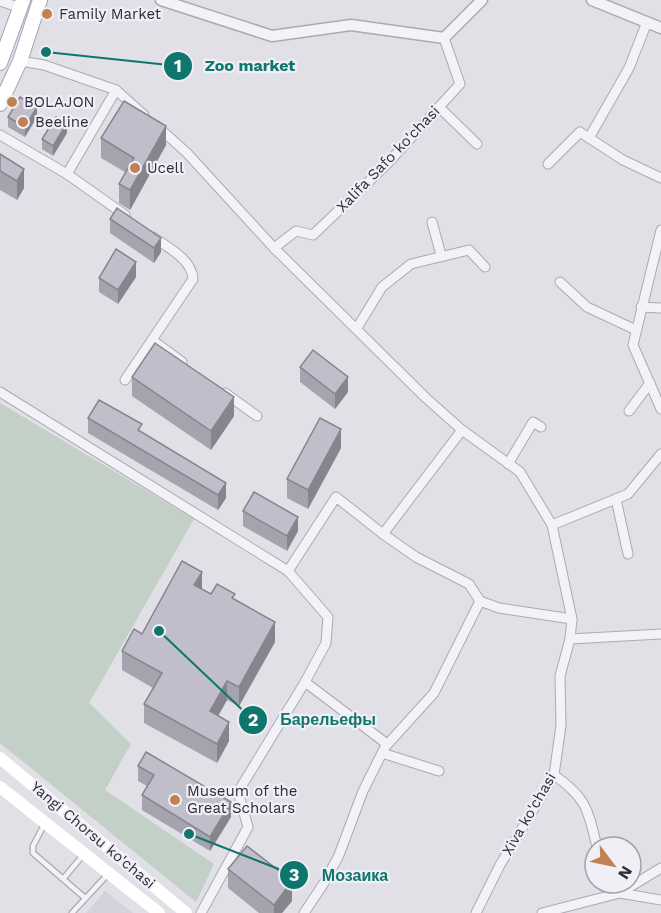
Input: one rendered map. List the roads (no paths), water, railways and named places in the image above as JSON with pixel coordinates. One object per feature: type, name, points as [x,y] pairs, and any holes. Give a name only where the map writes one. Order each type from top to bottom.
[{"type":"main road","points":[[0,104],[20,61],[40,0]]},
{"type":"main road","points":[[0,63],[22,4]]},
{"type":"main road","name":"Yangi Chorsu ko'chasi","points":[[0,758],[186,913]]},
{"type":"main road","name":"Yangi Chorsu ko'chasi","points":[[0,787],[159,913]]},
{"type":"street","points":[[161,0],[272,36],[351,25],[444,38],[482,0]]},
{"type":"street","points":[[592,0],[661,28]]},
{"type":"street","points":[[0,1],[22,4]]},
{"type":"street","points":[[589,138],[629,68],[647,22]]},
{"type":"street","name":"Xalifa Safo ko'chasi","points":[[274,248],[296,231],[313,235],[388,163],[460,84],[444,38]]},
{"type":"street","points":[[20,61],[44,65],[116,90],[67,174]]},
{"type":"street","name":"Xiva ko'chasi","points":[[116,90],[187,153],[274,248],[426,398],[462,430],[520,472],[552,525],[572,619],[570,639],[560,676],[561,724],[554,775],[500,865],[476,913]]},
{"type":"street","points":[[439,107],[477,144]]},
{"type":"street","points":[[548,164],[580,132],[623,160],[661,178]]},
{"type":"street","points":[[0,135],[67,174],[133,221]]},
{"type":"street","points":[[432,222],[441,255]]},
{"type":"street","points":[[125,380],[193,279],[193,271],[188,263],[142,228]]},
{"type":"street","points":[[661,230],[633,345],[661,409]]},
{"type":"street","points":[[357,328],[382,287],[411,264],[469,250],[485,267]]},
{"type":"street","points":[[560,282],[586,307],[636,330]]},
{"type":"street","points":[[641,307],[661,308]]},
{"type":"street","points":[[152,340],[190,368]]},
{"type":"street","points":[[629,411],[650,383]]},
{"type":"street","points":[[219,388],[257,416]]},
{"type":"street","points":[[0,392],[288,571],[328,617],[326,643],[238,792],[248,827],[201,913]]},
{"type":"street","points":[[508,464],[532,422],[541,427]]},
{"type":"street","points":[[383,534],[462,430]]},
{"type":"street","points":[[552,525],[628,494],[661,454]]},
{"type":"street","points":[[288,571],[336,496],[416,557],[469,584],[480,601],[499,608],[572,619]]},
{"type":"street","points":[[616,499],[628,554]]},
{"type":"street","points":[[304,913],[339,855],[363,791],[384,749],[434,693],[480,601]]},
{"type":"street","points":[[570,639],[661,634]]},
{"type":"street","points":[[305,682],[384,749],[439,771]]},
{"type":"street","points":[[554,775],[571,787],[585,804],[594,835]]},
{"type":"street","points":[[643,879],[661,868]]},
{"type":"street","points":[[542,913],[612,895]]},
{"type":"street","points":[[632,895],[661,900]]},
{"type":"lane","points":[[45,823],[33,846],[33,853],[85,898]]},
{"type":"lane","points":[[63,879],[84,854]]},
{"type":"lane","points":[[72,913],[109,873]]},
{"type":"place","name":"Family Market","points":[[47,14]]},
{"type":"place","name":"Zoo market","points":[[46,52]]},
{"type":"place","name":"BOLAJON","points":[[12,102]]},
{"type":"place","name":"Beeline","points":[[23,122]]},
{"type":"place","name":"Ucell","points":[[135,168]]},
{"type":"place","name":"Барельефы","points":[[159,631]]},
{"type":"place","name":"Museum of the Great Scholars","points":[[175,800]]},
{"type":"place","name":"Мозаика","points":[[189,834]]}]
